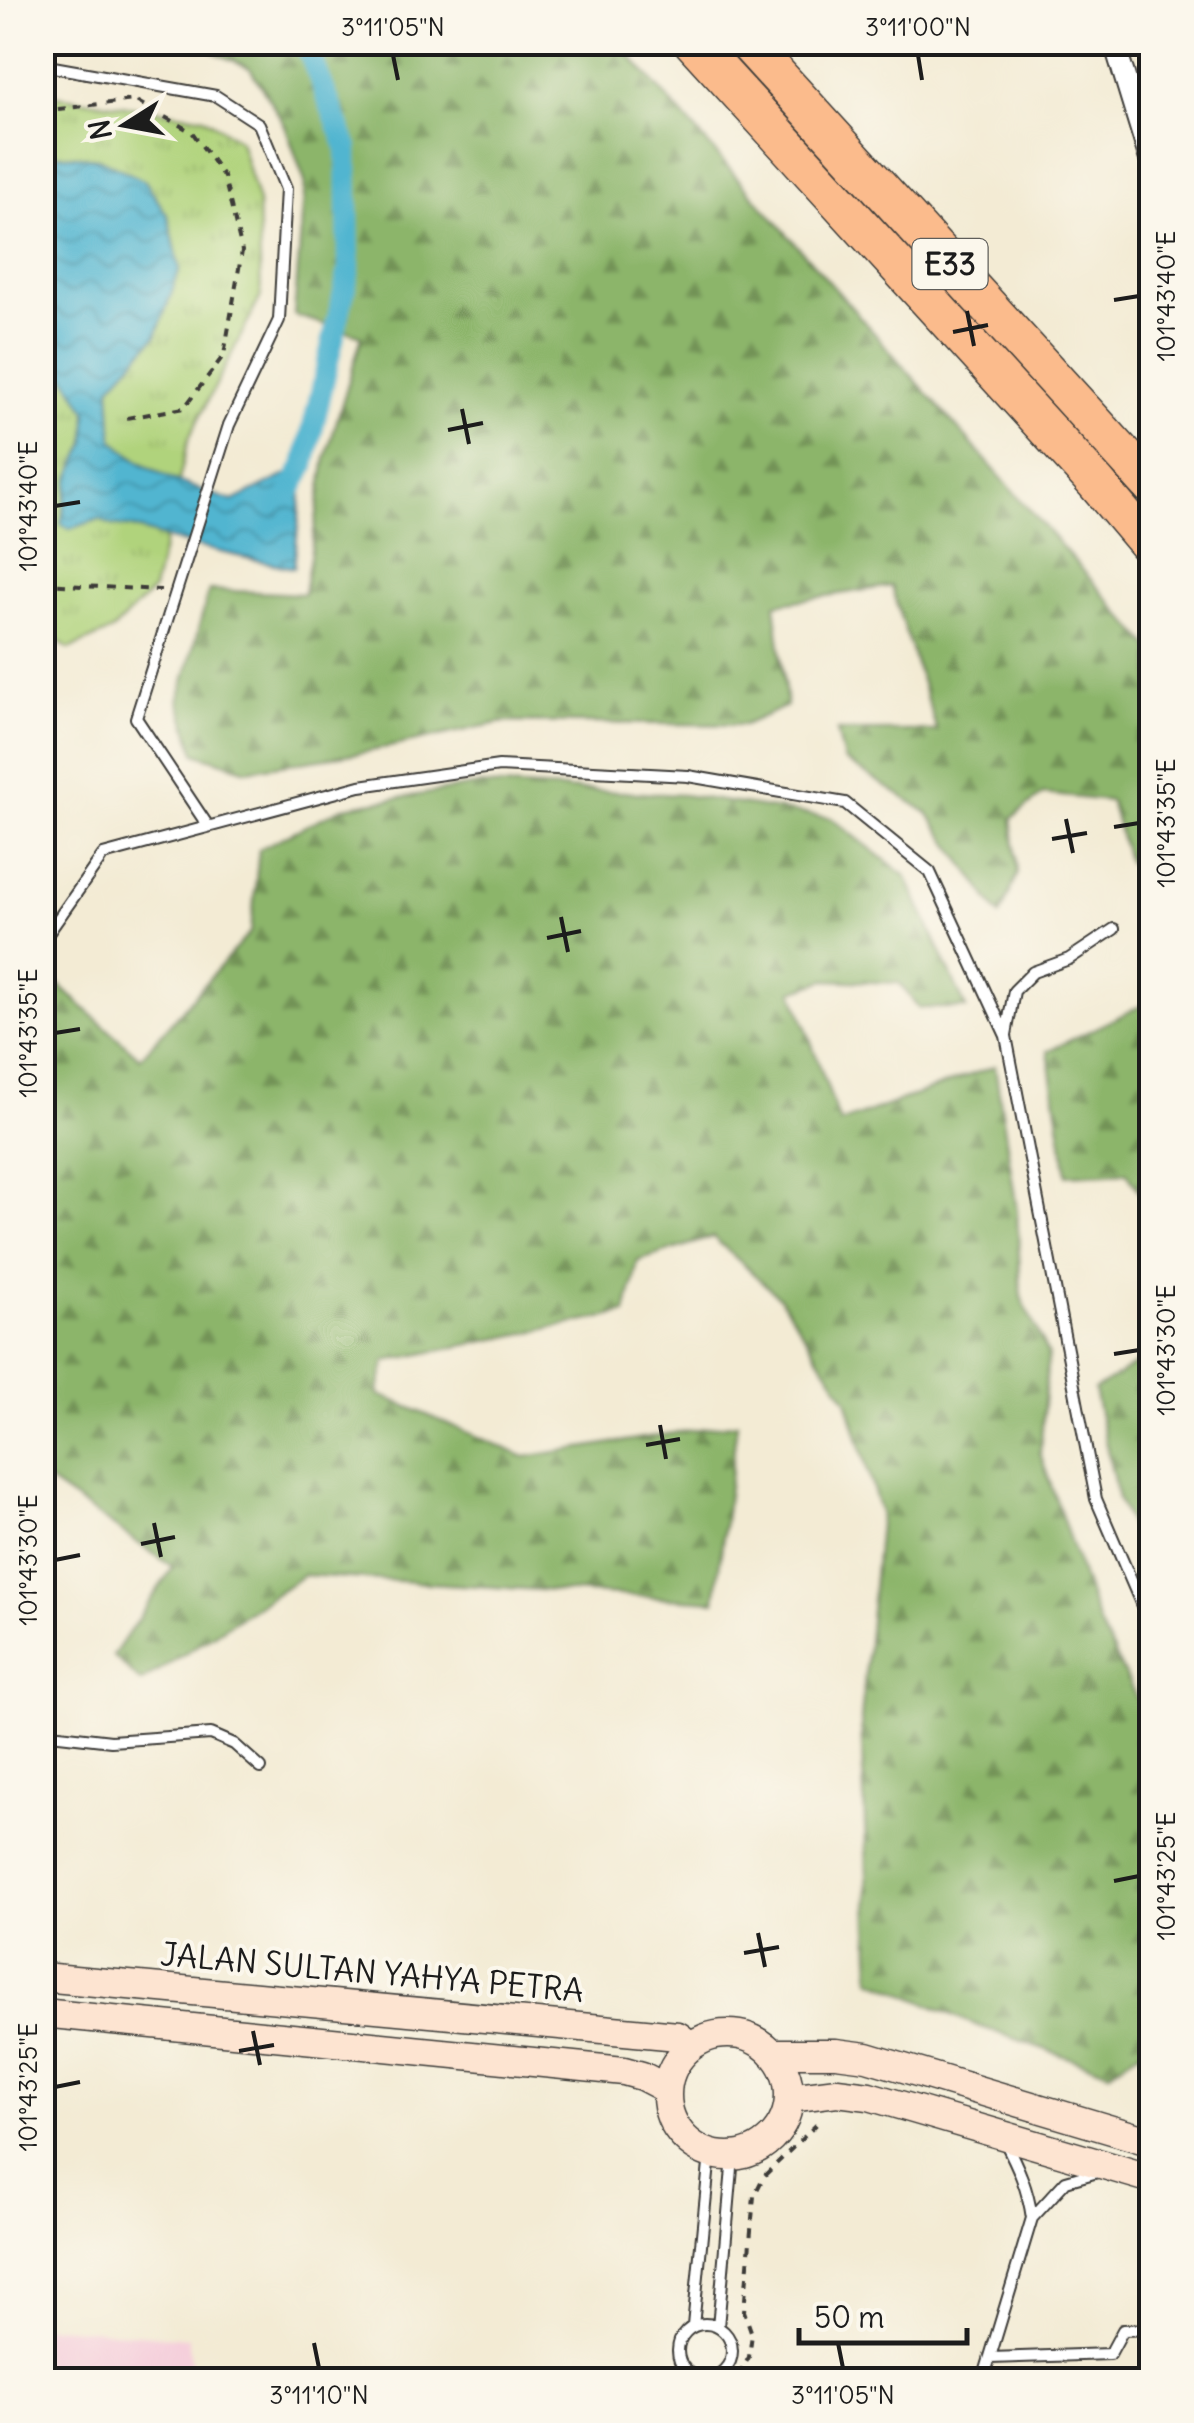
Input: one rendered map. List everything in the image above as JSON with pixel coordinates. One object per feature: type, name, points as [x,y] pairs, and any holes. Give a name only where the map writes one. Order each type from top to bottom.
[{"type":"highway","name":"E33","points":[[693,42],[1096,482],[1152,549]]},
{"type":"highway","name":"E33","points":[[746,42],[1152,486]]},
{"type":"main road","name":"JALAN SULTAN YAHYA PETRA","points":[[42,1977],[678,2036],[691,2046],[724,2034],[742,2035],[772,2053],[836,2052],[867,2057],[1152,2142]]},
{"type":"main road","points":[[42,2014],[624,2071],[666,2090]]},
{"type":"main road","points":[[691,2046],[679,2058],[666,2090],[668,2111],[677,2130],[692,2145],[722,2156],[766,2144],[778,2131],[789,2098],[782,2066],[772,2053]]},
{"type":"main road","points":[[789,2098],[836,2092],[869,2096],[1152,2179]]},
{"type":"street","points":[[1114,42],[1152,166]]},
{"type":"lane","points":[[42,65],[216,96],[259,124],[286,189],[279,320],[229,426],[136,718],[208,826]]},
{"type":"lane","points":[[42,942],[103,855],[360,786],[499,766],[688,776],[845,803],[930,872],[1006,1036],[1096,1500],[1152,1629]]},
{"type":"lane","points":[[1006,1036],[1014,991],[1033,972],[1069,959],[1114,929]]},
{"type":"lane","points":[[42,1733],[111,1740],[211,1734],[234,1744],[261,1768]]},
{"type":"lane","points":[[983,2380],[1032,2218],[1020,2171],[1002,2135]]},
{"type":"lane","points":[[692,2326],[722,2156]]},
{"type":"lane","points":[[718,2327],[722,2156]]},
{"type":"lane","points":[[1032,2218],[1066,2181],[1112,2168]]},
{"type":"lane","points":[[701,2324],[718,2327],[725,2332],[732,2349],[728,2366],[715,2377],[685,2376],[678,2357],[685,2332],[701,2324]]},
{"type":"lane","points":[[990,2358],[1110,2354],[1123,2330],[1152,2329]]},
{"type":"lane","points":[[1084,2380],[1152,2378]]},
{"type":"path","points":[[42,111],[134,100],[192,132],[224,177],[242,251],[224,355],[184,408],[120,419]]},
{"type":"path","points":[[42,451],[53,445]]},
{"type":"path","points":[[42,584],[176,591]]},
{"type":"path","points":[[715,2377],[740,2373],[750,2357],[752,2334],[744,2311],[754,2196],[764,2176],[824,2118]]},
{"type":"shaded area","points":[[43,2326],[188,2338],[194,2380],[43,2380]]},
{"type":"green space","points":[[168,43],[619,43],[1151,648],[1151,851],[1128,863],[1110,801],[1043,794],[1012,818],[1018,873],[1000,916],[928,813],[844,760],[837,731],[937,731],[891,586],[775,604],[787,706],[744,725],[503,722],[366,752],[247,770],[195,753],[179,700],[209,590],[304,594],[326,457],[362,336],[294,315],[305,182],[285,125],[250,68],[210,50]]},
{"type":"green space","points":[[42,94],[204,117],[240,141],[258,203],[261,296],[189,438],[153,590],[112,631],[69,649],[42,629]]},
{"type":"green space","points":[[479,785],[684,795],[831,818],[906,876],[966,1008],[919,1008],[899,983],[825,980],[793,991],[840,1123],[995,1066],[1017,1210],[1021,1297],[1048,1355],[1040,1453],[1099,1625],[1151,1726],[1151,2043],[1110,2072],[973,2024],[871,1979],[861,1719],[880,1512],[847,1400],[780,1298],[713,1237],[638,1261],[626,1313],[386,1361],[378,1394],[525,1457],[737,1423],[715,1601],[304,1575],[141,1682],[113,1656],[173,1567],[43,1478],[43,992],[52,979],[140,1058],[251,931],[259,849],[344,807]]},
{"type":"green space","points":[[1151,1001],[1151,1210],[1127,1172],[1067,1175],[1048,1051]]},
{"type":"green space","points":[[1151,1355],[1151,1571],[1118,1499],[1094,1390]]},
{"type":"water","points":[[42,153],[98,158],[145,181],[168,216],[180,269],[156,336],[110,387],[113,440],[155,470],[233,501],[304,466],[294,568],[115,526],[100,519],[70,529],[61,524],[69,480],[86,443],[87,411],[61,369],[43,364]]},
{"type":"waterway","points":[[290,492],[304,466],[349,270],[347,147],[305,42]]}]
